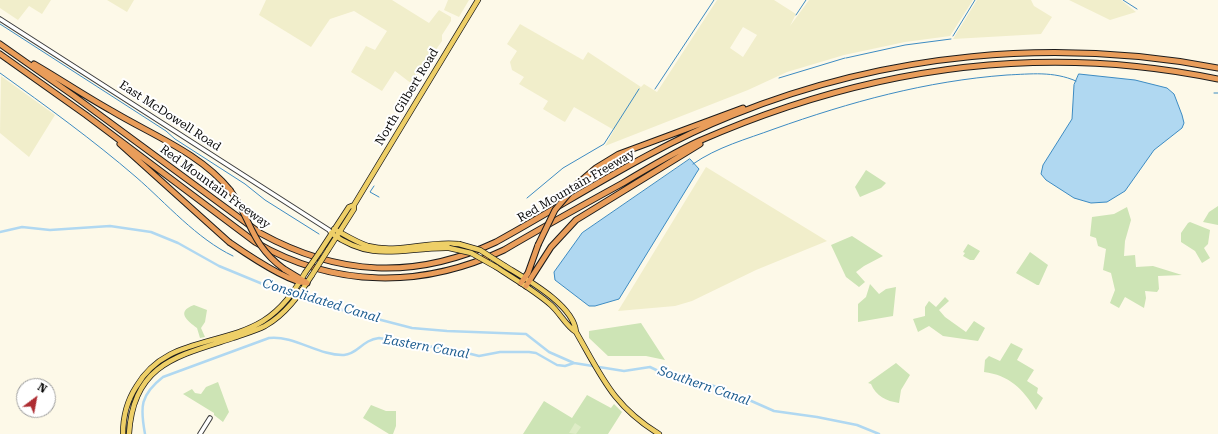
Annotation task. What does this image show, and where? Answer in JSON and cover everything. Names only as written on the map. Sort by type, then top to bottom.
[{"type":"highway","name":"Red Mountain Freeway","points":[[0,44],[74,96],[260,233],[292,250],[310,256],[357,267],[391,269],[420,266],[474,252],[496,242],[683,138],[774,99],[884,69],[953,58],[999,53],[1044,52],[1140,56],[1218,68]]},
{"type":"highway","points":[[8,50],[197,160],[217,176],[230,190],[240,206],[253,236],[260,247],[284,269],[301,281]]},
{"type":"highway","name":"Red Mountain Freeway","points":[[0,54],[86,116],[231,226],[264,247],[315,268],[342,274],[374,278],[400,278],[430,275],[478,261],[504,250],[668,157],[701,140],[713,137],[759,116],[807,100],[886,79],[956,68],[1002,63],[1041,62],[1114,64],[1157,68],[1218,79]]},
{"type":"highway","points":[[525,282],[544,229],[555,210],[576,185],[596,168],[619,154],[733,111],[774,99]]},
{"type":"highway","points":[[86,116],[226,239],[257,260],[306,283]]},
{"type":"highway","points":[[525,282],[551,247],[576,220],[713,137]]},
{"type":"main road","name":"North Gilbert Road","points":[[129,434],[130,414],[139,391],[150,376],[163,364],[185,354],[261,328],[281,316],[293,302],[340,232],[354,209],[354,205],[478,0]]},
{"type":"main road","name":"North Gilbert Road","points":[[123,434],[126,410],[133,392],[143,377],[156,364],[183,348],[258,323],[272,315],[294,292],[331,231],[349,207],[354,205]]},
{"type":"main road","name":"East McDowell Road","points":[[331,231],[340,232],[356,241],[374,247],[393,248],[437,243],[458,244],[480,250],[558,304],[576,326],[576,332],[612,394],[624,408],[639,421],[659,434]]},
{"type":"main road","name":"East McDowell Road","points":[[331,231],[336,237],[362,249],[378,253],[449,248],[471,253],[525,282]]},
{"type":"street","name":"East McDowell Road","points":[[0,19],[331,231]]},
{"type":"street","points":[[200,434],[210,418]]},
{"type":"shaded area","points":[[0,0],[51,0],[42,14],[29,6],[18,20],[0,8]]},
{"type":"shaded area","points":[[107,0],[134,0],[127,12]]},
{"type":"shaded area","points":[[266,0],[392,0],[429,23],[439,10],[451,17],[451,21],[442,35],[442,41],[412,84],[395,71],[382,91],[351,72],[366,46],[375,50],[387,31],[354,11],[330,19],[311,47],[259,15]]},
{"type":"shaded area","points":[[448,0],[469,0],[459,17],[444,10]]},
{"type":"shaded area","points":[[717,0],[774,0],[796,14],[790,26],[809,0],[973,0],[950,36],[905,42],[844,55],[787,72],[748,90],[605,146],[614,130],[574,107],[565,122],[543,109],[548,101],[519,84],[524,77],[512,70],[510,62],[517,51],[507,44],[520,24],[583,60],[588,52],[641,87],[644,84],[657,92]],"holes":[[[743,27],[757,35],[743,57],[730,48]]]},
{"type":"shaded area","points":[[977,0],[1031,0],[1034,6],[1052,17],[1041,34],[953,39]]},
{"type":"shaded area","points":[[1069,0],[1121,0],[1136,12],[1110,20]]},
{"type":"shaded area","points":[[1,76],[55,115],[29,157],[0,133]]},
{"type":"shaded area","points":[[706,167],[827,241],[756,270],[692,301],[675,306],[618,311]]},
{"type":"green space","points":[[866,170],[886,183],[881,188],[860,197],[855,187]]},
{"type":"green space","points":[[1218,206],[1218,225],[1203,222],[1209,212]]},
{"type":"green space","points":[[1127,207],[1131,220],[1125,241],[1124,256],[1135,255],[1136,267],[1153,266],[1182,275],[1158,276],[1159,289],[1157,292],[1145,291],[1146,298],[1144,308],[1125,297],[1119,308],[1110,303],[1115,290],[1111,273],[1103,270],[1106,249],[1098,246],[1096,238],[1090,236],[1092,217],[1114,214]]},
{"type":"green space","points":[[1190,222],[1210,230],[1208,244],[1204,248],[1210,258],[1202,263],[1195,251],[1181,242],[1181,233]]},
{"type":"green space","points":[[852,236],[883,256],[856,272],[865,282],[859,287],[846,277],[831,245]]},
{"type":"green space","points":[[968,244],[980,251],[974,260],[970,260],[963,256],[965,253],[963,252]]},
{"type":"green space","points":[[1030,252],[1048,265],[1039,285],[1016,273]]},
{"type":"green space","points":[[870,284],[879,294],[886,289],[896,287],[893,316],[858,322],[858,304],[866,297]]},
{"type":"green space","points":[[945,297],[949,301],[939,310],[945,317],[966,332],[974,321],[985,328],[978,341],[943,336],[929,326],[918,332],[913,319],[925,316],[925,307],[929,301],[936,307]]},
{"type":"green space","points":[[194,305],[207,310],[205,322],[201,328],[205,337],[200,338],[197,328],[187,319],[184,314],[188,308]]},
{"type":"green space","points":[[641,323],[665,360],[646,356],[608,356],[589,338],[589,331]]},
{"type":"green space","points":[[1011,343],[1023,349],[1017,360],[1034,370],[1027,381],[1038,388],[1037,393],[1043,398],[1036,410],[1026,396],[1014,384],[1001,376],[984,372],[985,360],[989,356],[1000,361]]},
{"type":"green space","points":[[896,363],[910,375],[901,390],[899,403],[882,397],[876,392],[871,384],[868,383]]},
{"type":"green space","points":[[218,382],[229,412],[223,422],[214,415],[214,413],[183,394],[192,389],[195,393],[201,394],[206,387]]},
{"type":"green space","points":[[587,395],[611,408],[614,404],[622,412],[608,434],[523,434],[544,401],[572,418]]},
{"type":"green space","points":[[371,405],[386,411],[396,411],[396,426],[393,434],[389,434],[363,418]]},
{"type":"green space","points":[[575,423],[581,427],[576,434],[569,433]]},
{"type":"water","points":[[1079,74],[1135,80],[1167,88],[1174,94],[1184,123],[1182,128],[1154,150],[1125,191],[1107,202],[1091,203],[1074,198],[1046,180],[1041,174],[1043,165],[1072,119],[1074,85]]},
{"type":"water","points":[[690,159],[699,169],[619,299],[595,306],[589,306],[555,280],[554,272],[582,233]]},
{"type":"waterway","points":[[655,89],[714,0]]},
{"type":"waterway","points":[[796,15],[806,0]]},
{"type":"waterway","points":[[953,36],[975,0]]},
{"type":"waterway","points":[[1123,0],[1137,9]]},
{"type":"waterway","points":[[0,24],[166,131],[175,139],[245,184],[265,200],[319,234]]},
{"type":"waterway","points":[[846,58],[905,45],[951,39]]},
{"type":"waterway","points":[[779,78],[845,58]]},
{"type":"waterway","points":[[0,73],[103,150],[136,177],[194,230],[220,249],[233,256]]},
{"type":"waterway","points":[[693,164],[722,148],[743,140],[831,110],[889,94],[947,82],[1007,75],[1050,74],[1076,81]]},
{"type":"waterway","points":[[527,198],[563,168],[604,144],[639,89]]},
{"type":"waterway","points":[[374,186],[370,192],[379,197]]},
{"type":"waterway","name":"Consolidated Canal","points":[[0,232],[22,227],[50,230],[110,226],[151,232],[178,243],[219,266],[282,292],[331,307],[412,328],[526,334],[549,352],[574,363],[624,371],[650,367],[675,379],[705,383],[731,392],[774,411],[817,417],[857,425],[879,434]]},
{"type":"waterway","name":"Eastern Canal","points":[[145,434],[142,416],[144,402],[150,390],[163,377],[269,338],[278,338],[297,342],[325,352],[344,355],[353,352],[368,341],[379,338],[479,356],[500,352],[529,352],[536,353],[557,365],[565,366],[574,363]]},
{"type":"water label","name":"Southern Canal","points":[[704,386]]}]
